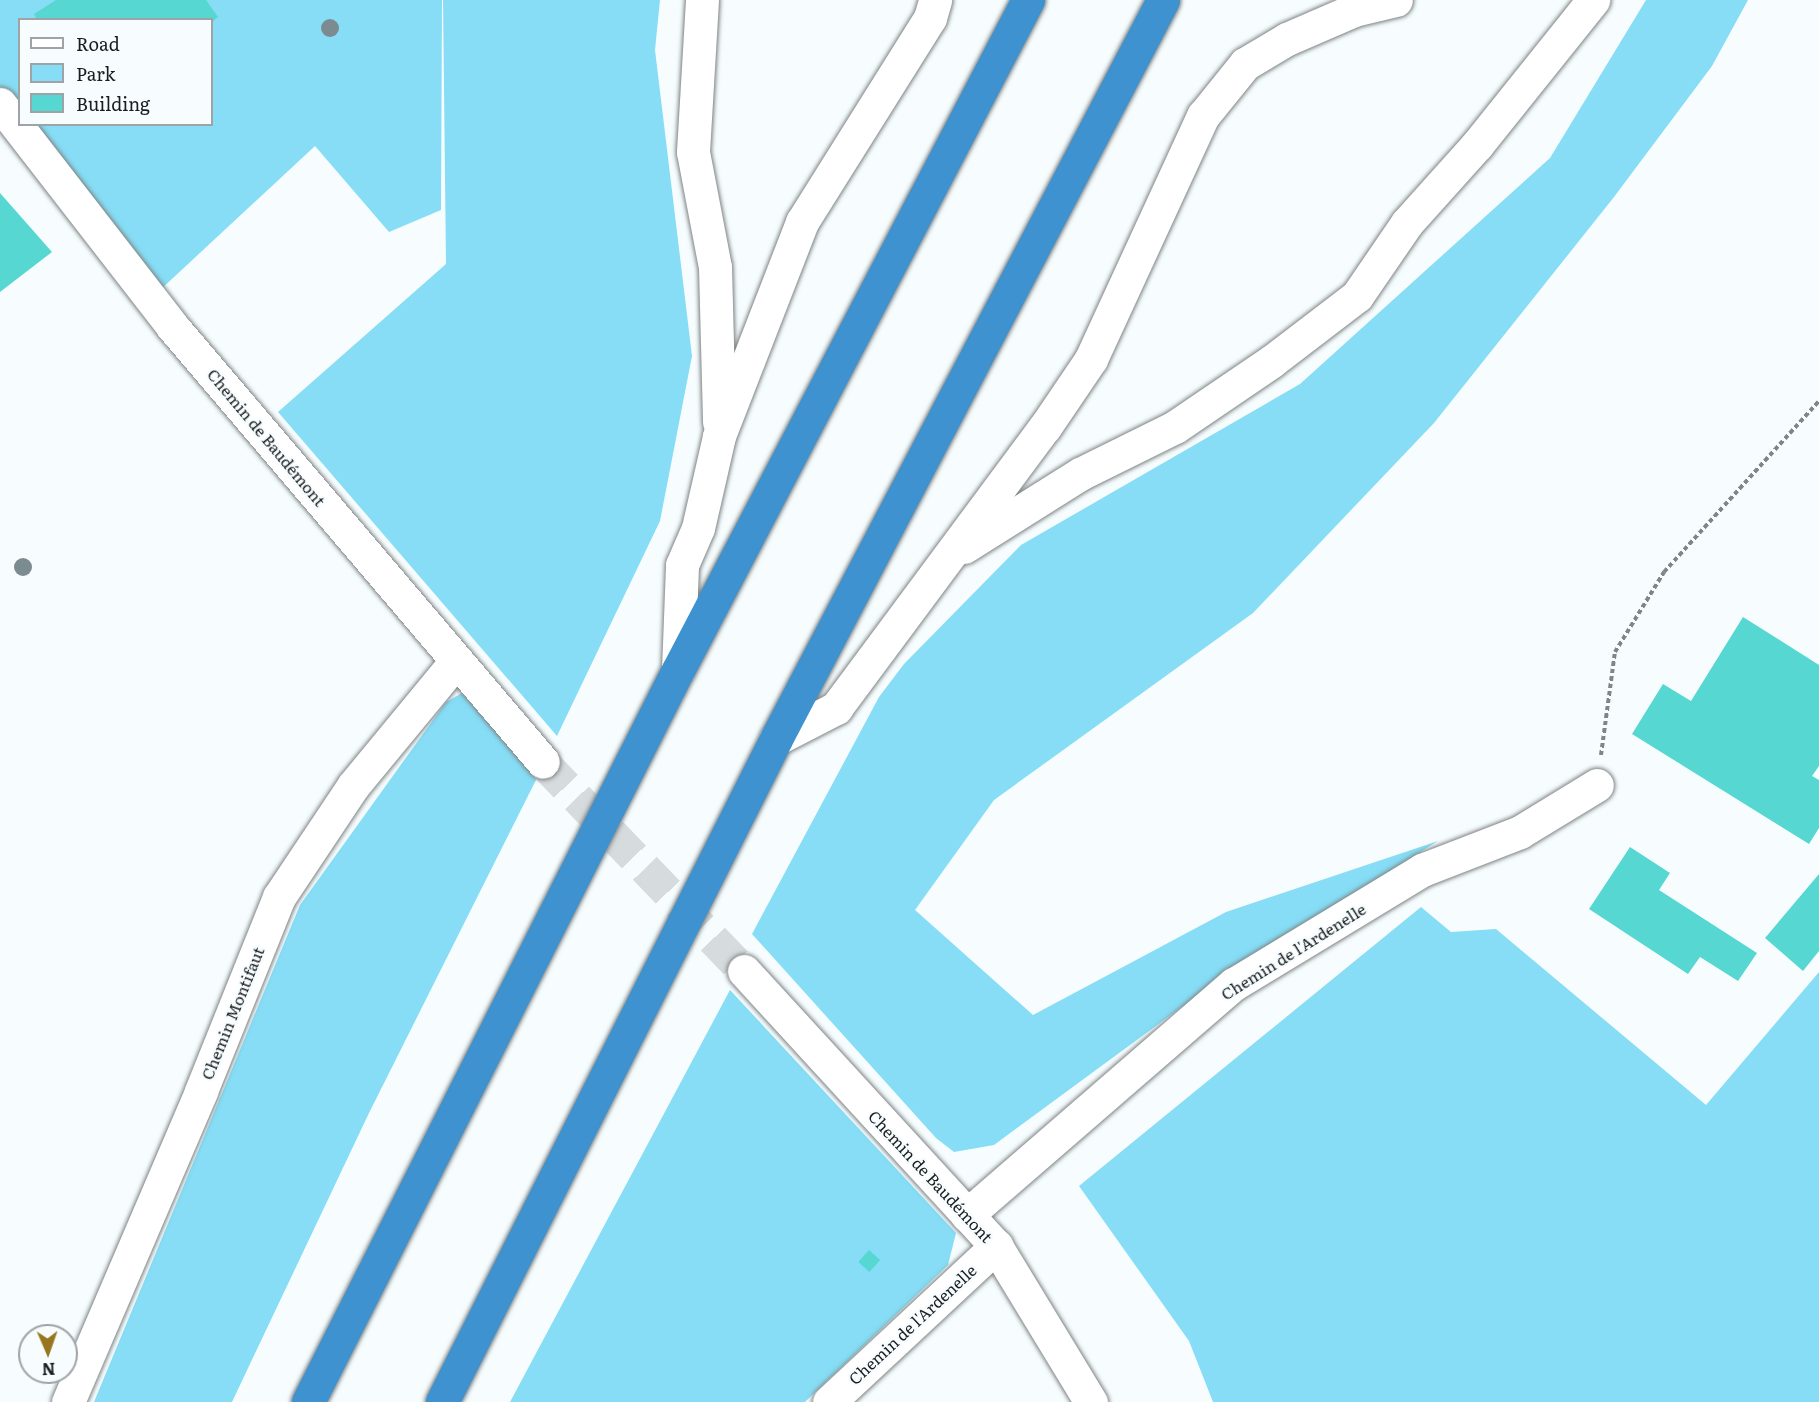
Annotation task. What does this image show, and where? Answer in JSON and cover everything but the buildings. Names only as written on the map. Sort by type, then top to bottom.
[{"type":"highway","points":[[308,1402],[678,670],[1028,0]]},
{"type":"highway","points":[[442,1402],[776,739],[1163,0]]},
{"type":"street","points":[[702,0],[693,152],[715,267],[719,436]]},
{"type":"street","points":[[678,670],[682,565],[698,528],[719,436],[802,222],[930,18],[935,0]]},
{"type":"street","points":[[776,739],[836,708],[950,556],[1091,359],[1171,180],[1203,116],[1245,64],[1287,39],[1354,10],[1396,0]]},
{"type":"street","points":[[950,556],[1080,474],[1175,427],[1272,361],[1357,296],[1407,223],[1477,145],[1593,0]]},
{"type":"street","name":"Chemin de Baudémont","points":[[0,104],[172,326],[543,762]]},
{"type":"street","name":"Chemin Montifaut","points":[[68,1402],[201,1091],[279,897],[353,786],[457,660]]},
{"type":"street","name":"Chemin de l'Ardenelle","points":[[968,1215],[1234,984],[1422,870],[1520,832],[1597,785]]},
{"type":"street","name":"Chemin de Baudémont","points":[[744,971],[996,1245],[1091,1402]]},
{"type":"street","name":"Chemin de l'Ardenelle","points":[[829,1402],[996,1245]]},
{"type":"path","points":[[1597,785],[1615,652],[1664,572],[1819,401]]},
{"type":"green space","points":[[0,0],[442,0],[441,210],[389,232],[315,146],[159,291],[19,126],[213,126],[213,18],[18,18],[18,125],[0,104]]},
{"type":"green space","points":[[443,0],[660,0],[655,50],[692,356],[660,521],[557,736],[278,412],[446,264]]},
{"type":"green space","points":[[1646,0],[1748,0],[1712,66],[1614,197],[1434,423],[1253,613],[994,800],[915,910],[1033,1015],[1226,912],[1438,841],[1232,970],[994,1145],[954,1152],[936,1138],[752,934],[879,697],[904,664],[1021,545],[1300,384],[1550,158]]},
{"type":"green space","points":[[462,693],[537,778],[369,1113],[232,1402],[94,1402],[300,905],[446,702]]},
{"type":"green space","points":[[1421,907],[1451,932],[1496,929],[1706,1105],[1819,972],[1819,1402],[1213,1402],[1189,1341],[1079,1186]]},
{"type":"green space","points":[[730,990],[956,1233],[948,1265],[805,1402],[510,1402]]},
{"type":"tunnel","points":[[543,762],[744,971]]}]
